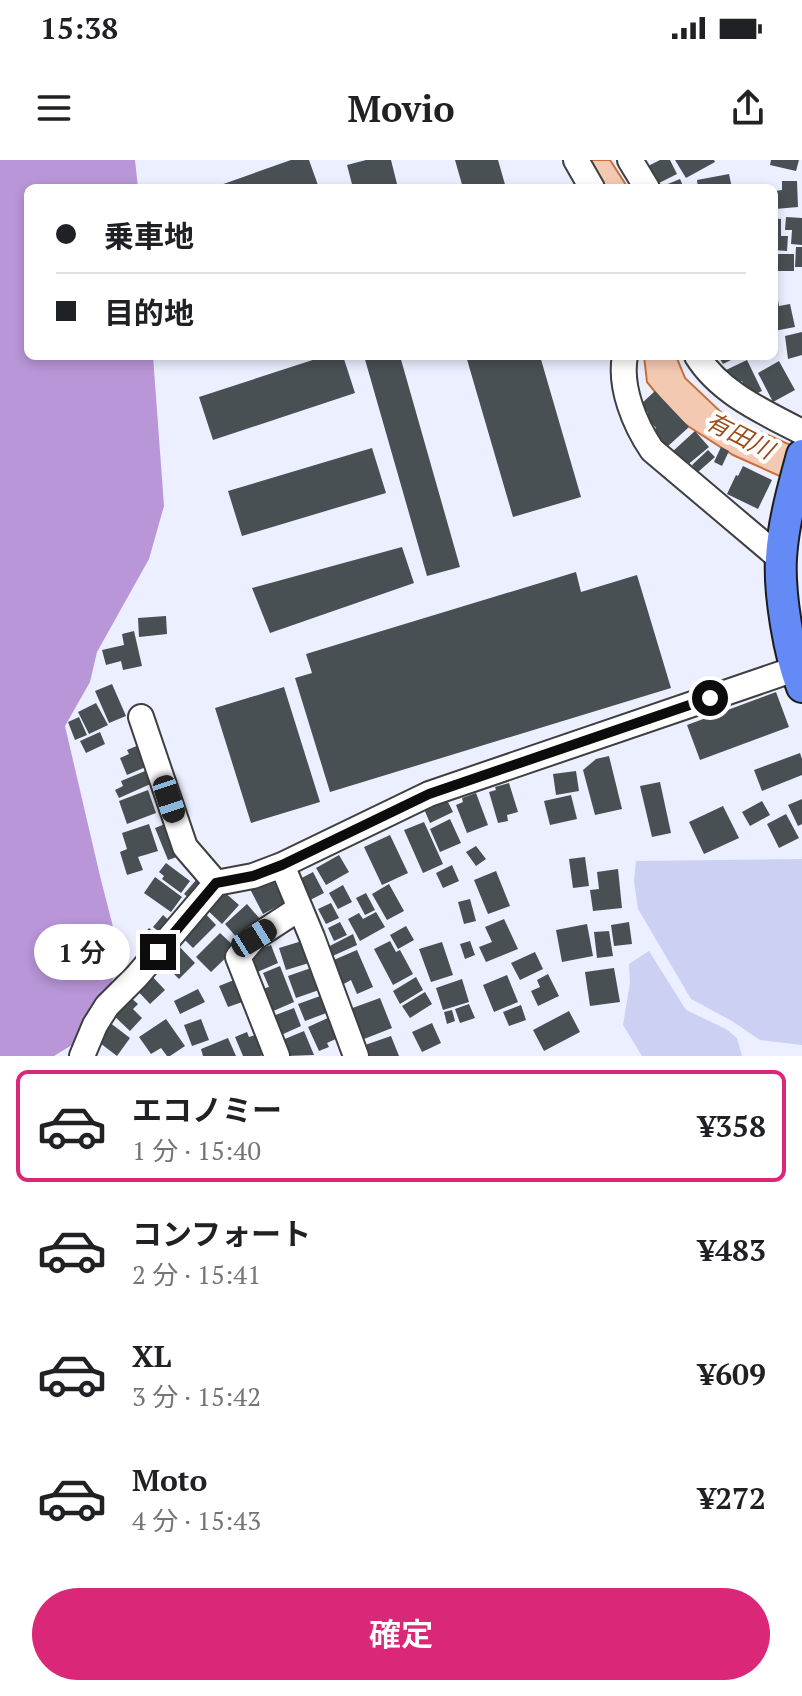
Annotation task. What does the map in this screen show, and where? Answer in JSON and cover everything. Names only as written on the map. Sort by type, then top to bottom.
[{"type":"main road","points":[[798,678],[784,611],[781,559],[802,455]]},
{"type":"street","points":[[576,160],[590,184]]},
{"type":"street","points":[[630,160],[645,184]]},
{"type":"street","points":[[624,360],[628,395],[641,433],[652,450],[781,559]]},
{"type":"street","points":[[700,360],[723,387],[802,432]]},
{"type":"street","points":[[82,1056],[107,1006],[137,976],[216,883],[253,876],[282,865],[429,794],[798,678]]},
{"type":"street","points":[[141,717],[185,847],[216,883]]},
{"type":"street","points":[[282,865],[356,1056]]},
{"type":"street","points":[[277,1056],[238,957],[254,938],[300,908]]},
{"type":"shaded area","points":[[0,160],[135,160],[138,184],[24,184],[24,360],[153,360],[164,506],[149,559],[97,652],[90,682],[65,726],[122,962],[80,1040],[54,1056],[0,1056]]},
{"type":"shaded area","points":[[802,859],[802,1045],[760,1040],[691,999],[638,909],[634,881],[636,861]]},
{"type":"shaded area","points":[[649,951],[686,1010],[726,1029],[737,1038],[742,1056],[642,1056],[623,1025],[630,983],[629,964]]},
{"type":"water","points":[[584,160],[610,160],[625,184],[599,184]]},
{"type":"water","name":"有田川","points":[[644,360],[678,360],[685,378],[725,416],[802,450],[802,486],[733,455],[677,419],[647,382]]},
{"type":"building","points":[[291,160],[309,160],[318,184],[223,184]]},
{"type":"building","points":[[366,160],[391,160],[397,184],[352,184],[347,165]]},
{"type":"building","points":[[455,160],[498,160],[505,184],[462,184]]},
{"type":"building","points":[[660,160],[670,160],[677,174],[654,184],[646,167]]},
{"type":"building","points":[[675,160],[714,160],[715,162],[686,178]]},
{"type":"building","points":[[771,160],[799,160],[796,171],[770,165]]},
{"type":"building","points":[[729,174],[731,184],[698,184],[697,180]]},
{"type":"building","points":[[782,181],[797,181],[798,207],[778,209],[778,190],[782,190]]},
{"type":"building","points":[[786,217],[802,218],[802,245],[791,244],[792,230],[785,230]]},
{"type":"building","points":[[778,219],[781,219],[781,236],[788,236],[787,251],[778,250]]},
{"type":"building","points":[[796,247],[802,247],[802,267],[795,267]]},
{"type":"building","points":[[778,254],[794,254],[794,271],[778,271]]},
{"type":"building","points":[[778,300],[779,306],[790,304],[795,327],[778,330]]},
{"type":"building","points":[[802,332],[802,355],[788,359],[785,336]]},
{"type":"building","points":[[313,360],[344,360],[355,393],[213,440],[199,397]]},
{"type":"building","points":[[365,360],[401,360],[460,567],[427,576]]},
{"type":"building","points":[[467,360],[541,360],[581,497],[513,517]]},
{"type":"building","points":[[747,360],[762,391],[749,397],[742,381],[733,385],[726,370]]},
{"type":"building","points":[[779,361],[795,390],[773,402],[758,373]]},
{"type":"building","points":[[655,391],[689,427],[667,447],[653,431],[656,428],[645,416],[648,413],[641,404]]},
{"type":"building","points":[[695,431],[709,447],[685,467],[672,452]]},
{"type":"building","points":[[721,447],[729,451],[722,466],[714,462]]},
{"type":"building","points":[[372,448],[386,493],[242,536],[228,491]]},
{"type":"building","points":[[708,450],[715,457],[698,472],[692,465]]},
{"type":"building","points":[[743,466],[772,480],[758,509],[727,494]]},
{"type":"building","points":[[402,547],[414,583],[270,633],[252,588]]},
{"type":"building","points":[[576,572],[581,592],[637,575],[671,688],[330,792],[295,678],[312,673],[306,654]]},
{"type":"building","points":[[166,616],[167,634],[139,637],[138,618]]},
{"type":"building","points":[[134,631],[142,666],[123,670],[121,661],[106,665],[102,650],[124,645],[122,634]]},
{"type":"building","points":[[112,684],[126,716],[109,723],[95,691]]},
{"type":"building","points":[[284,687],[320,802],[251,823],[215,708]]},
{"type":"building","points":[[776,692],[789,727],[700,760],[687,725]]},
{"type":"building","points":[[96,703],[108,725],[89,734],[78,712]]},
{"type":"building","points":[[79,717],[87,735],[75,740],[68,722]]},
{"type":"building","points":[[100,732],[105,744],[86,753],[80,741]]},
{"type":"building","points":[[139,745],[148,766],[127,775],[120,758],[129,754],[127,750]]},
{"type":"building","points":[[800,753],[802,775],[762,791],[754,770]]},
{"type":"building","points":[[609,756],[622,809],[595,815],[583,770],[596,759]]},
{"type":"building","points":[[150,769],[155,782],[119,798],[115,790],[123,786],[121,781]]},
{"type":"building","points":[[576,771],[579,791],[556,795],[553,774]]},
{"type":"building","points":[[660,782],[671,833],[652,837],[640,786]]},
{"type":"building","points":[[509,783],[518,812],[507,815],[508,821],[498,823],[489,792]]},
{"type":"building","points":[[148,790],[156,813],[127,824],[119,801]]},
{"type":"building","points":[[476,793],[488,825],[467,833],[456,805],[463,802],[462,798]]},
{"type":"building","points":[[571,795],[577,819],[550,825],[544,801]]},
{"type":"building","points":[[446,798],[453,812],[430,823],[424,809]]},
{"type":"building","points":[[802,799],[802,824],[798,826],[788,805]]},
{"type":"building","points":[[762,801],[770,815],[750,826],[742,812]]},
{"type":"building","points":[[723,806],[739,838],[704,854],[689,822]]},
{"type":"building","points":[[786,814],[799,838],[779,848],[767,824]]},
{"type":"building","points":[[450,819],[461,843],[440,852],[430,829]]},
{"type":"building","points":[[170,822],[183,855],[168,860],[155,828]]},
{"type":"building","points":[[424,822],[443,864],[423,873],[404,830]]},
{"type":"building","points":[[149,824],[158,851],[138,857],[143,870],[127,875],[120,852],[127,849],[122,833]]},
{"type":"building","points":[[390,835],[408,873],[382,885],[364,847]]},
{"type":"building","points":[[476,846],[486,859],[476,866],[466,852]]},
{"type":"building","points":[[339,855],[349,872],[326,885],[316,868]]},
{"type":"building","points":[[585,857],[589,886],[573,888],[569,859]]},
{"type":"building","points":[[166,863],[190,881],[181,893],[162,879],[164,876],[159,872]]},
{"type":"building","points":[[452,865],[459,881],[443,888],[436,873]]},
{"type":"building","points":[[618,869],[622,908],[593,911],[590,890],[599,889],[597,872]]},
{"type":"building","points":[[496,871],[510,906],[488,914],[474,880]]},
{"type":"building","points":[[313,872],[324,893],[306,902],[296,881]]},
{"type":"building","points":[[155,877],[182,897],[171,912],[144,893]]},
{"type":"building","points":[[272,878],[284,903],[263,914],[250,889]]},
{"type":"building","points":[[196,880],[206,888],[194,902],[184,894]]},
{"type":"building","points":[[389,884],[404,911],[387,920],[372,894]]},
{"type":"building","points":[[343,885],[352,902],[338,909],[329,893]]},
{"type":"building","points":[[222,890],[239,905],[222,924],[204,907]]},
{"type":"building","points":[[366,893],[375,910],[365,915],[356,898]]},
{"type":"building","points":[[470,899],[476,921],[464,924],[458,902]]},
{"type":"building","points":[[331,903],[339,918],[326,924],[318,909]]},
{"type":"building","points":[[247,904],[260,919],[238,939],[225,924]]},
{"type":"building","points":[[203,911],[216,925],[193,948],[180,935]]},
{"type":"building","points":[[376,912],[385,927],[360,941],[348,919],[359,913],[363,919]]},
{"type":"building","points":[[163,915],[173,924],[164,936],[153,927]]},
{"type":"building","points":[[504,919],[518,949],[486,962],[479,947],[492,942],[485,927]]},
{"type":"building","points":[[340,922],[347,935],[334,941],[328,928]]},
{"type":"building","points":[[629,922],[632,944],[614,946],[611,925]]},
{"type":"building","points":[[587,924],[593,956],[562,962],[556,930]]},
{"type":"building","points":[[406,926],[414,940],[398,949],[390,935]]},
{"type":"building","points":[[149,928],[163,939],[152,952],[138,941]]},
{"type":"building","points":[[609,931],[613,956],[597,958],[594,932]]},
{"type":"building","points":[[220,933],[236,948],[211,972],[196,957]]},
{"type":"building","points":[[353,934],[357,945],[326,959],[322,950]]},
{"type":"building","points":[[302,941],[309,963],[286,970],[279,948]]},
{"type":"building","points":[[390,941],[396,952],[400,950],[413,974],[393,985],[374,949]]},
{"type":"building","points":[[470,941],[475,955],[465,959],[460,944]]},
{"type":"building","points":[[175,942],[195,963],[179,979],[159,959]]},
{"type":"building","points":[[442,942],[453,975],[431,982],[419,949]]},
{"type":"building","points":[[271,945],[278,963],[255,973],[247,954]]},
{"type":"building","points":[[357,950],[373,987],[357,994],[351,980],[340,986],[329,962]]},
{"type":"building","points":[[535,952],[543,969],[520,980],[511,963]]},
{"type":"building","points":[[280,966],[294,1002],[271,1012],[262,989],[269,987],[263,973]]},
{"type":"building","points":[[311,968],[319,990],[296,998],[288,976]]},
{"type":"building","points":[[614,968],[620,1002],[590,1006],[585,972]]},
{"type":"building","points":[[149,973],[165,990],[150,1004],[134,987]]},
{"type":"building","points":[[548,974],[559,996],[538,1006],[531,991],[540,987],[537,980]]},
{"type":"building","points":[[507,975],[518,1002],[494,1012],[483,985]]},
{"type":"building","points":[[416,977],[423,990],[400,1004],[393,991]]},
{"type":"building","points":[[239,978],[248,1000],[228,1007],[219,986]]},
{"type":"building","points":[[462,979],[469,1002],[443,1010],[436,988]]},
{"type":"building","points":[[198,989],[205,1002],[180,1014],[174,1001]]},
{"type":"building","points":[[425,992],[432,1004],[410,1018],[402,1006]]},
{"type":"building","points":[[323,995],[329,1012],[305,1021],[298,1004]]},
{"type":"building","points":[[129,996],[138,1004],[133,1009],[142,1018],[130,1031],[112,1014]]},
{"type":"building","points":[[380,998],[392,1028],[359,1041],[347,1010]]},
{"type":"building","points":[[469,1004],[475,1018],[460,1023],[455,1009]]},
{"type":"building","points":[[521,1005],[526,1020],[509,1026],[503,1012]]},
{"type":"building","points":[[294,1008],[301,1026],[281,1035],[273,1016]]},
{"type":"building","points":[[452,1010],[455,1021],[447,1024],[444,1012]]},
{"type":"building","points":[[569,1011],[580,1032],[544,1051],[533,1030]]},
{"type":"building","points":[[330,1017],[340,1037],[319,1051],[308,1027]]},
{"type":"building","points":[[166,1019],[185,1046],[170,1056],[161,1048],[151,1054],[139,1037]]},
{"type":"building","points":[[201,1019],[209,1040],[192,1046],[184,1025]]},
{"type":"building","points":[[109,1022],[130,1038],[117,1056],[96,1040]]},
{"type":"building","points":[[432,1023],[441,1043],[422,1052],[412,1032]]},
{"type":"building","points":[[304,1031],[314,1055],[286,1056],[280,1041]]},
{"type":"building","points":[[247,1032],[249,1037],[261,1033],[269,1052],[260,1056],[243,1056],[235,1037]]},
{"type":"building","points":[[391,1036],[399,1056],[369,1056],[365,1045]]},
{"type":"building","points":[[228,1038],[236,1056],[203,1056],[201,1049]]},
{"type":"route","points":[[158,952],[216,883],[253,876],[282,865],[429,794],[710,698]]}]
